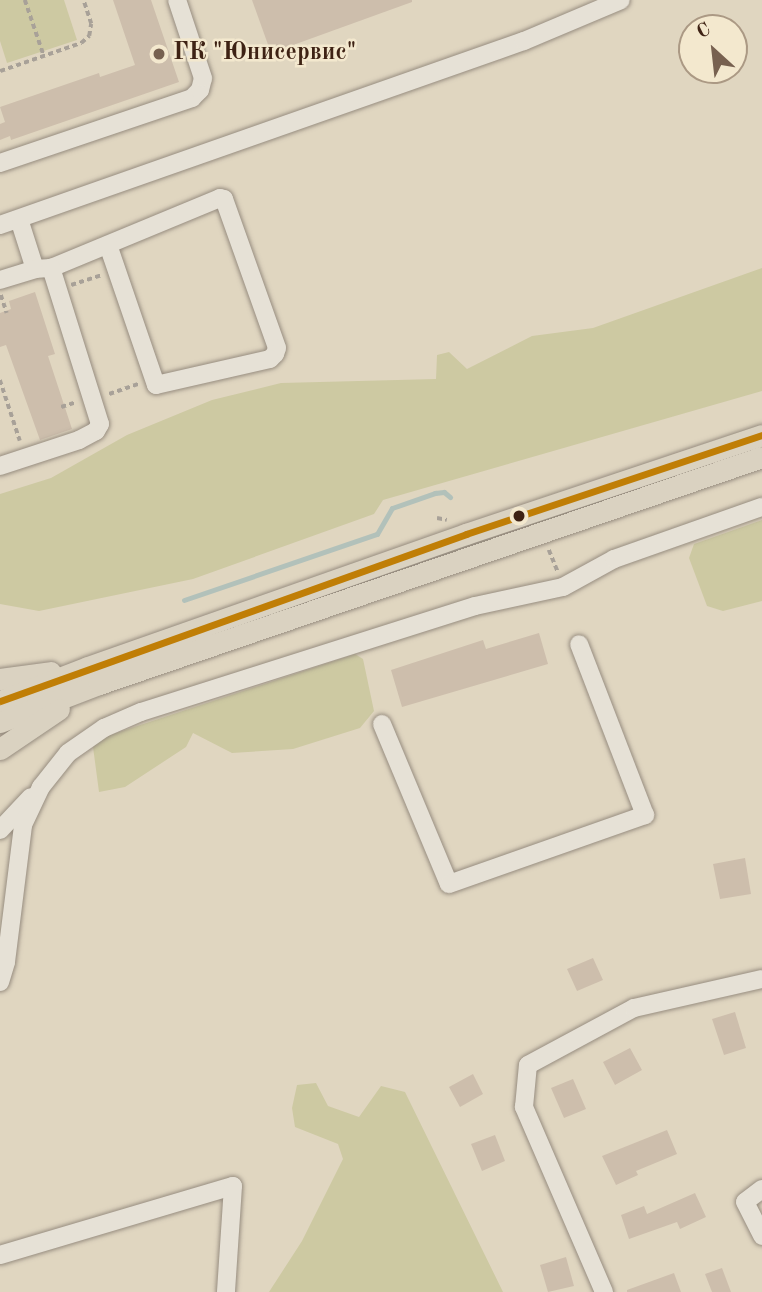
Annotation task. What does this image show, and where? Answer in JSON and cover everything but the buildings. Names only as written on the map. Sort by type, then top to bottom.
[{"type":"main road","points":[[0,722],[94,675],[466,534],[762,436]]},
{"type":"main road","points":[[0,701],[94,675],[762,457]]},
{"type":"main road","points":[[0,680],[94,675]]},
{"type":"main road","points":[[0,749],[94,675]]},
{"type":"street","points":[[0,163],[192,98],[200,90],[203,78],[177,0]]},
{"type":"street","points":[[0,466],[79,440],[96,431],[100,424],[58,289],[6,220],[524,41],[621,0]]},
{"type":"street","points":[[0,280],[43,269],[224,199],[277,348],[270,359],[160,385],[152,380],[108,245]]},
{"type":"street","points":[[0,830],[41,787],[68,753],[104,728],[141,712],[475,606],[564,587],[614,559],[762,506]]},
{"type":"street","points":[[382,723],[449,884],[645,815],[579,644]]},
{"type":"street","points":[[0,982],[6,962],[23,825],[41,787]]},
{"type":"street","points":[[604,1292],[524,1107],[528,1065],[634,1008],[762,979]]},
{"type":"street","points":[[0,1255],[233,1186],[226,1292]]},
{"type":"street","points":[[762,1189],[745,1202],[762,1236]]},
{"type":"path","points":[[25,0],[44,56]]},
{"type":"path","points":[[0,71],[81,43],[89,36],[91,24],[83,0]]},
{"type":"path","points":[[58,289],[116,270]]},
{"type":"path","points":[[0,292],[7,313]]},
{"type":"path","points":[[0,380],[25,458]]},
{"type":"path","points":[[94,399],[152,380]]},
{"type":"path","points":[[548,550],[564,587]]},
{"type":"shaded area","points":[[0,0],[64,0],[77,40],[7,63],[0,41]]},
{"type":"shaded area","points":[[762,268],[762,391],[383,500],[374,514],[193,579],[39,611],[0,604],[0,494],[51,478],[127,435],[212,400],[281,383],[436,379],[437,355],[449,352],[467,369],[532,336],[593,328]]},
{"type":"shaded area","points":[[762,520],[762,601],[723,611],[707,606],[689,558],[694,544]]},
{"type":"shaded area","points":[[355,654],[363,659],[374,711],[360,728],[293,749],[232,753],[193,733],[186,747],[125,787],[99,792],[93,747],[107,736]]},
{"type":"shaded area","points":[[316,1083],[328,1106],[359,1117],[381,1086],[405,1092],[503,1292],[269,1292],[302,1241],[343,1159],[338,1144],[295,1127],[292,1108],[297,1085]]},
{"type":"waterway","points":[[184,600],[377,534],[392,508],[435,493],[444,492],[450,497]]},
{"type":"transit line","points":[[0,701],[466,534],[762,435]]},
{"type":"place","name":"ГК \"Юнисервис\"","points":[[159,54]]}]
